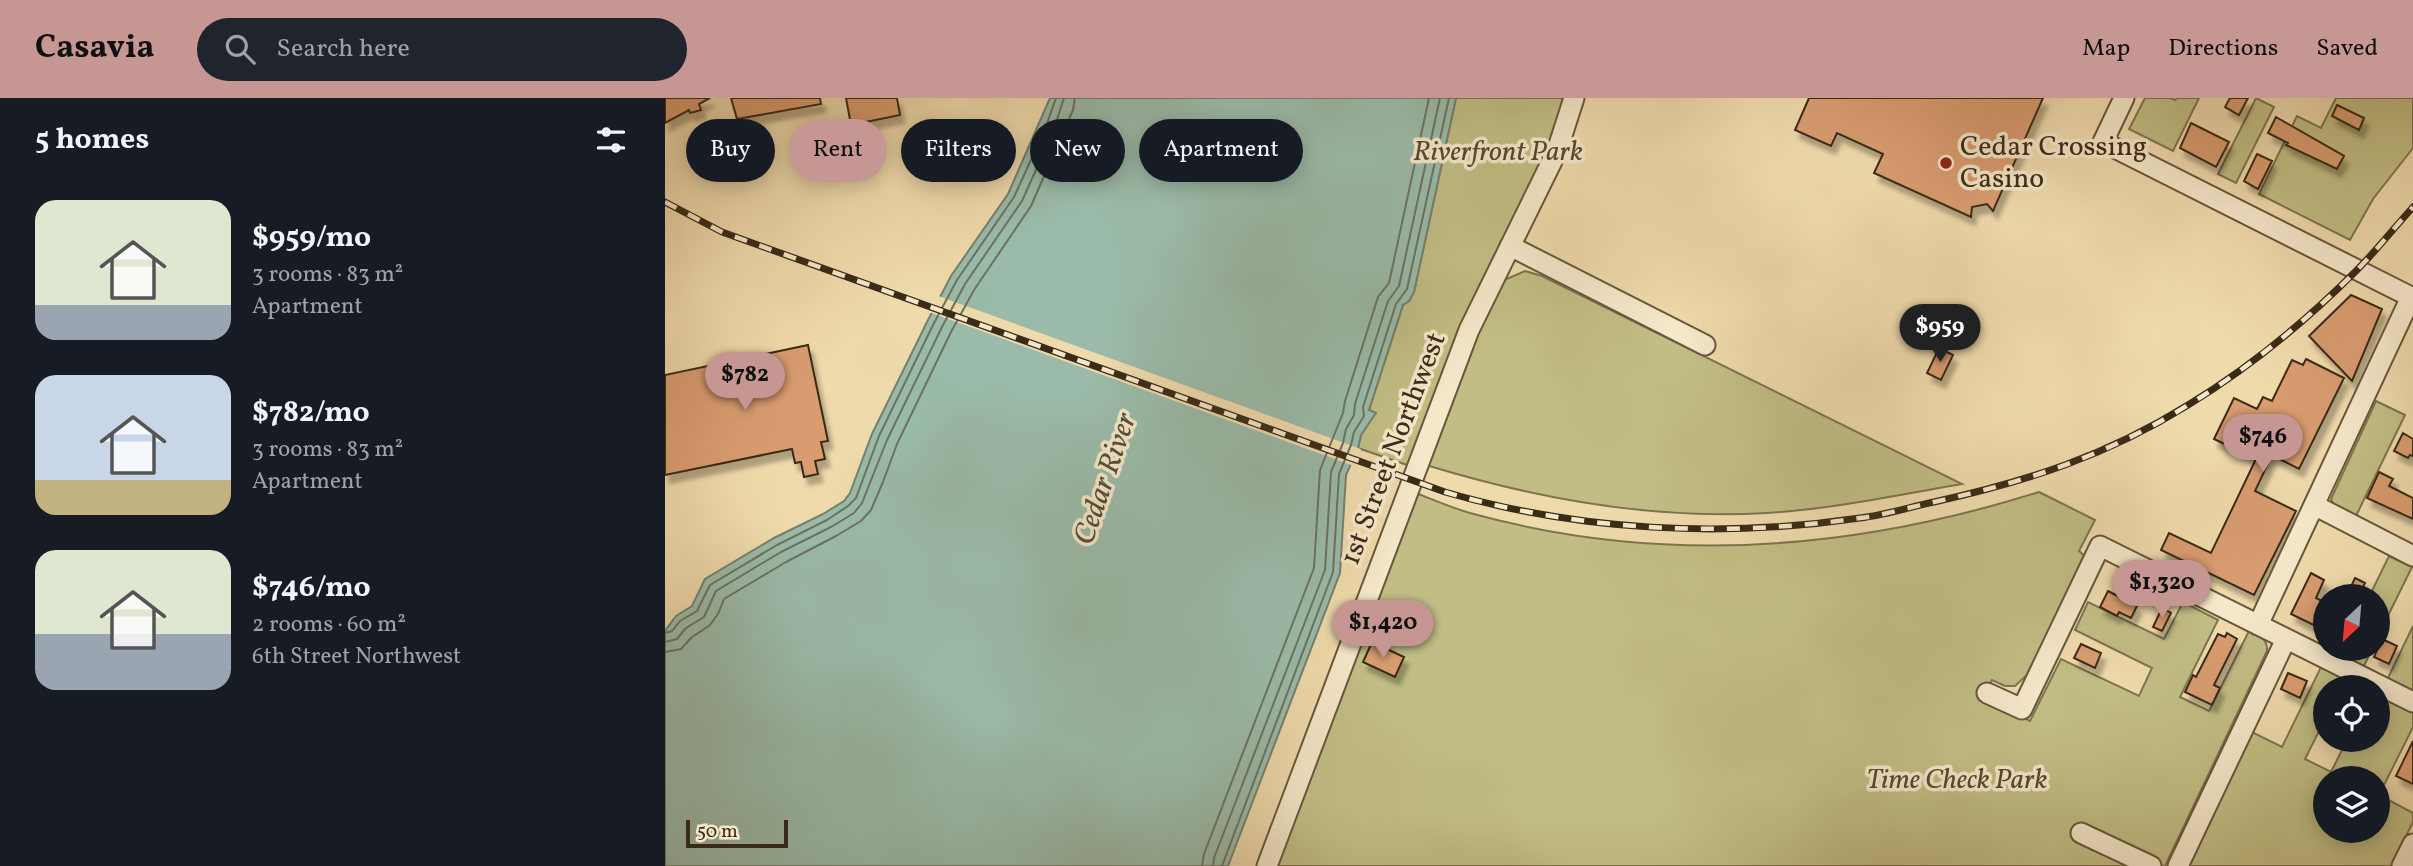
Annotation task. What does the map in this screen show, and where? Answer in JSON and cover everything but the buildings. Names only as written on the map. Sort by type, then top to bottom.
[{"type":"street","name":"1st Street Northwest","points":[[1267,866],[1469,330],[1557,151],[1574,98]]},
{"type":"street","points":[[2124,98],[2103,142],[2412,298],[2258,625]]},
{"type":"street","points":[[1510,246],[1705,345]]},
{"type":"street","points":[[2314,505],[2413,556]]},
{"type":"street","points":[[1987,693],[2022,709],[2100,546],[2413,702]]},
{"type":"street","points":[[2178,866],[2286,639]]},
{"type":"street","points":[[2081,833],[2151,866]]},
{"type":"street","points":[[2402,866],[2413,844]]},
{"type":"green space","name":"Riverfront Park","points":[[1456,98],[1573,98],[1441,401],[1407,465],[1358,448],[1361,435],[1375,413],[1369,410],[1403,305],[1414,292]]},
{"type":"green space","points":[[2145,98],[2199,98],[2173,151],[2129,129]]},
{"type":"green space","points":[[2256,98],[2274,107],[2236,183],[2218,174]]},
{"type":"green space","points":[[2336,98],[2413,98],[2413,148],[2373,199],[2350,240],[2259,194],[2297,116],[2321,128]]},
{"type":"green space","points":[[1525,271],[1542,276],[1962,484],[1791,511],[1680,513],[1637,510],[1552,497],[1426,465],[1466,359],[1497,291],[1504,280]]},
{"type":"green space","points":[[2376,401],[2405,415],[2355,518],[2334,506],[2331,499]]},
{"type":"green space","name":"Time Check Park","points":[[2039,492],[2095,520],[2079,551],[2086,557],[2027,675],[2015,686],[2005,686],[1992,680],[1983,699],[2030,721],[2061,659],[2139,696],[2152,668],[2075,630],[2088,602],[2164,639],[2183,602],[2218,620],[2180,697],[2209,711],[2249,631],[2266,643],[2267,651],[2165,866],[1275,866],[1416,493],[1470,513],[1542,530],[1613,540],[1685,545],[1827,539],[1898,528]]},
{"type":"green space","points":[[2389,556],[2412,567],[2391,610],[2391,584],[2375,584]]},
{"type":"green space","points":[[2413,626],[2413,693],[2390,682],[2389,675]]},
{"type":"green space","points":[[2352,662],[2366,662],[2363,668]]},
{"type":"green space","points":[[2321,667],[2336,675],[2317,675]]},
{"type":"green space","points":[[2313,683],[2313,743],[2305,759],[2319,766],[2313,766],[2313,843],[2390,843],[2390,801],[2413,813],[2413,822],[2391,866],[2189,866],[2252,732],[2282,747]]},
{"type":"green space","points":[[2390,701],[2413,713],[2413,727],[2390,773],[2390,766],[2334,766],[2341,752],[2390,752]]},
{"type":"water","name":"Cedar River","points":[[1050,98],[1456,98],[1414,292],[1403,305],[1369,410],[1376,413],[1361,435],[1346,475],[1340,573],[1228,866],[665,866],[665,631],[676,616],[692,606],[705,579],[774,538],[823,514],[844,501],[850,493],[872,434],[928,320],[951,276],[1008,194],[1013,182],[1016,182],[1016,176],[1030,144],[1030,182],[1125,182],[1125,119],[1041,119]]},
{"type":"pier","points":[[937,295],[1361,449],[1354,466],[929,312]]},
{"type":"railway","points":[[665,202],[722,232],[1445,492],[1496,505],[1599,523],[1704,529],[1808,524],[1879,515],[2034,476],[2127,439],[2211,391],[2276,343],[2356,271],[2413,207]]},
{"type":"place","name":"Cedar Crossing Casino","points":[[1946,163]]}]
